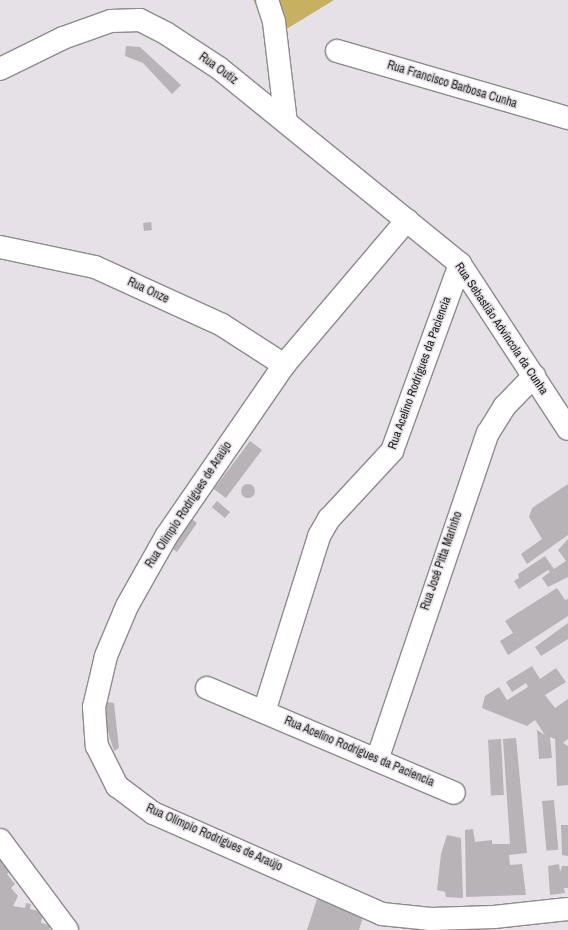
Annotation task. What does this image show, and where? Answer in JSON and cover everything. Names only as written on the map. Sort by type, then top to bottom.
[{"type":"street","points":[[267,0],[274,22],[286,122]]},
{"type":"street","name":"Rua Outiz","points":[[0,69],[88,27],[140,20],[218,68],[407,220]]},
{"type":"street","name":"Rua Francisco Barbosa Cunha","points":[[337,51],[568,118]]},
{"type":"street","name":"Rua Sebastião Advíncola da Cunha","points":[[407,220],[460,264],[568,429]]},
{"type":"street","name":"Rua Olímpio Rodrigues de Araújo","points":[[407,220],[284,365],[167,534],[127,606],[106,656],[94,707],[97,746],[109,773],[117,786],[152,813],[382,914],[431,919],[494,917],[568,909]]},
{"type":"street","name":"Rua Onze","points":[[0,246],[95,267],[222,325],[284,365]]},
{"type":"street","name":"Rua Acelino Rodrigues da Paciencia","points":[[264,712],[319,536],[329,519],[392,451],[460,264]]},
{"type":"street","name":"Rua José Pitta Marinho","points":[[377,760],[488,433],[504,406],[534,376]]},
{"type":"street","name":"Rua Acelino Rodrigues da Paciencia","points":[[208,688],[454,793]]},
{"type":"street","points":[[0,840],[67,930]]},
{"type":"shaded area","points":[[253,0],[334,0],[275,36]]},
{"type":"building","points":[[126,46],[140,47],[181,85],[172,94],[143,63],[125,56]]},
{"type":"building","points":[[151,222],[152,230],[144,231],[143,223]]},
{"type":"building","points":[[250,441],[262,450],[226,498],[214,489]]},
{"type":"building","points":[[245,484],[251,484],[255,488],[255,494],[251,498],[245,498],[241,494],[241,488]]},
{"type":"building","points":[[568,484],[568,535],[527,564],[521,554],[542,539],[529,517],[532,508]]},
{"type":"building","points":[[217,501],[230,512],[225,518],[212,507]]},
{"type":"building","points":[[191,518],[197,523],[177,552],[173,549]]},
{"type":"building","points":[[568,539],[568,577],[548,587],[542,578],[550,572],[548,570],[519,589],[514,581],[519,578],[518,574],[545,556],[554,569],[566,561],[558,550]]},
{"type":"building","points":[[557,588],[565,600],[568,599],[568,616],[508,655],[500,641],[513,633],[505,621]]},
{"type":"building","points":[[568,623],[568,639],[541,656],[535,647]]},
{"type":"building","points":[[532,666],[540,679],[556,668],[566,682],[545,695],[555,708],[568,699],[568,739],[563,743],[568,746],[568,785],[557,786],[555,739],[550,737],[552,758],[539,759],[537,730],[545,735],[535,720],[527,726],[482,708],[485,696],[499,687],[507,700],[528,687],[526,683],[512,692],[506,682]]},
{"type":"building","points":[[107,702],[114,703],[119,748],[114,751],[106,726]]},
{"type":"building","points":[[516,738],[527,853],[509,855],[510,865],[522,864],[526,895],[466,897],[465,830],[473,829],[475,842],[492,840],[492,844],[510,844],[503,739]]},
{"type":"building","points":[[501,739],[504,795],[491,796],[488,740]]},
{"type":"building","points":[[554,800],[558,850],[546,851],[542,801]]},
{"type":"building","points":[[561,825],[568,825],[568,856],[562,855]]},
{"type":"building","points":[[447,835],[461,838],[463,898],[446,897],[445,892],[437,890],[441,854]]},
{"type":"building","points":[[0,856],[10,871],[7,874],[15,884],[11,888],[18,896],[13,906],[25,908],[26,903],[31,904],[30,909],[43,912],[41,923],[51,925],[49,930],[0,930]]},
{"type":"building","points":[[559,864],[560,872],[562,866],[568,866],[568,888],[564,888],[565,893],[550,895],[548,866]]},
{"type":"building","points":[[318,896],[365,911],[359,930],[307,930]]}]
